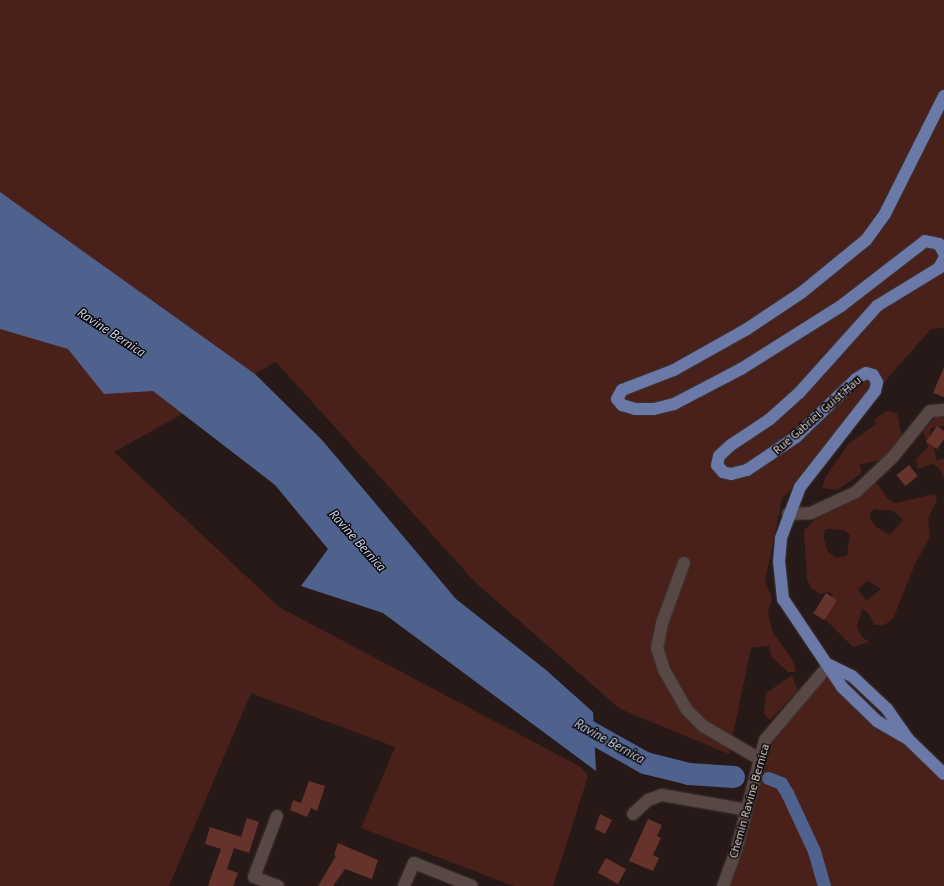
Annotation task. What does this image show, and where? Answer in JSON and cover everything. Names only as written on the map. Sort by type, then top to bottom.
[{"type":"main road","points":[[944,96],[885,214],[854,251],[801,293],[747,329],[674,370],[622,390],[617,398],[622,405],[635,409],[654,409],[674,404],[741,369],[841,306],[926,241],[939,244],[944,253]]},
{"type":"main road","name":"Rue Gabriel Guist'Hau","points":[[908,739],[876,721],[853,699],[784,599],[779,562],[788,514],[800,487],[875,391],[877,382],[873,375],[866,373],[856,379],[796,437],[747,470],[731,474],[723,472],[718,465],[719,456],[799,394],[877,306],[939,268],[944,259]]},
{"type":"main road","points":[[829,665],[852,676],[888,709],[908,739],[944,774]]},
{"type":"street","points":[[788,514],[811,513],[856,492],[892,458],[930,411],[943,410]]},
{"type":"street","points":[[684,563],[662,623],[657,648],[664,670],[687,710],[702,726],[736,748],[758,758]]},
{"type":"street","name":"Chemin Ravine Bernica","points":[[722,886],[747,810],[758,758],[770,731],[829,665]]},
{"type":"street","points":[[633,814],[648,800],[662,795],[747,810]]},
{"type":"street","points":[[277,816],[254,878],[278,886]]},
{"type":"street","points":[[404,886],[414,863],[454,883],[472,886]]},
{"type":"shaded area","points":[[0,0],[944,0],[944,328],[931,329],[782,499],[765,582],[772,597],[768,613],[772,631],[794,662],[796,672],[788,672],[771,656],[769,646],[751,648],[729,754],[620,709],[475,582],[276,362],[114,452],[279,607],[581,767],[588,776],[553,886],[514,886],[361,828],[395,747],[251,693],[169,886],[0,886]]},
{"type":"shaded area","points":[[944,408],[944,426],[931,428],[930,434],[937,461],[944,458],[944,479],[939,468],[932,464],[918,469],[916,459],[928,447],[923,430]]},
{"type":"shaded area","points":[[886,411],[897,413],[902,436],[883,460],[860,464],[862,473],[837,490],[822,488],[825,478],[848,444],[876,424],[874,420]]},
{"type":"shaded area","points":[[871,474],[888,499],[895,503],[935,494],[937,500],[928,519],[930,537],[915,564],[893,619],[884,625],[874,625],[869,614],[862,609],[857,627],[862,637],[869,642],[853,647],[825,619],[823,613],[833,594],[828,592],[820,594],[811,588],[807,579],[804,531],[825,508]],"holes":[[[875,509],[894,511],[903,520],[890,535],[876,527],[870,518],[870,512]],[[826,529],[844,530],[850,535],[847,555],[837,558],[828,552],[823,536]],[[868,581],[881,589],[866,601],[858,589]]]},
{"type":"shaded area","points":[[830,667],[944,781],[944,886],[723,886],[758,758]]},
{"type":"shaded area","points":[[792,675],[798,691],[770,720],[764,714],[766,693]]},
{"type":"water","points":[[0,192],[255,374],[322,440],[456,599],[546,670],[593,712],[596,771],[383,613],[301,586],[328,549],[275,485],[153,391],[104,394],[68,349],[0,329]]},
{"type":"building","points":[[944,367],[944,397],[933,393]]},
{"type":"building","points":[[937,426],[944,431],[944,439],[937,449],[926,442]]},
{"type":"building","points":[[909,465],[918,476],[905,486],[897,475]]},
{"type":"building","points":[[826,593],[837,600],[824,620],[813,613]]},
{"type":"building","points":[[309,781],[325,786],[317,811],[311,808],[307,817],[290,810],[293,800],[301,803]]},
{"type":"building","points":[[600,814],[612,820],[605,834],[595,829]]},
{"type":"building","points":[[247,818],[259,822],[249,853],[234,848],[227,869],[238,873],[233,886],[208,886],[221,849],[205,844],[210,827],[241,837]]},
{"type":"building","points":[[648,819],[662,825],[657,836],[661,838],[653,855],[659,858],[653,871],[629,861]]},
{"type":"building","points":[[338,843],[378,860],[372,879],[345,869],[333,886],[318,886],[336,856],[334,855]]},
{"type":"building","points":[[606,858],[626,869],[618,884],[598,873]]},
{"type":"waterway","name":"Ravine Bernica","points":[[567,719],[645,763],[689,774],[734,777]]},
{"type":"waterway","points":[[768,778],[781,783],[787,793],[814,851],[824,886]]}]
